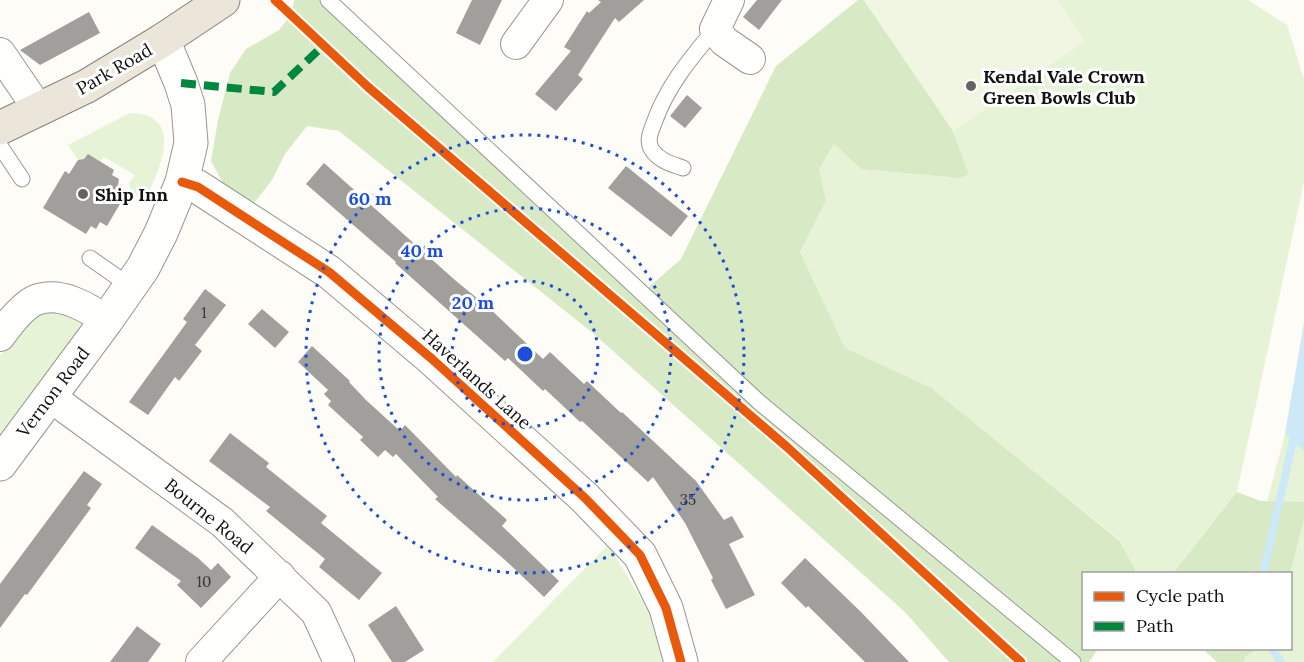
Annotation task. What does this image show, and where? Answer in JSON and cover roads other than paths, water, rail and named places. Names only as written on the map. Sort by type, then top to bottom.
[{"type":"highway","name":"Park Road","points":[[0,128],[87,86],[223,0]]},
{"type":"street","points":[[516,44],[548,0]]},
{"type":"street","points":[[729,0],[715,29],[724,41],[750,59]]},
{"type":"street","name":"Vernon Road","points":[[0,464],[143,268],[161,233],[182,182],[191,143],[188,105],[163,40]]},
{"type":"street","points":[[0,53],[39,110]]},
{"type":"street","name":"Haverlands Lane","points":[[182,182],[198,188],[329,272],[432,359],[585,498],[639,555],[666,608],[681,662]]},
{"type":"street","points":[[4,324],[35,300],[59,297],[96,313],[106,321]]},
{"type":"street","name":"Bourne Road","points":[[49,396],[222,522],[316,612],[339,662]]},
{"type":"street","points":[[201,662],[280,576]]},
{"type":"lane","points":[[328,0],[759,402],[1072,662]]},
{"type":"lane","points":[[683,168],[663,161],[651,149],[649,138],[675,78],[715,29]]},
{"type":"lane","points":[[0,146],[22,179]]},
{"type":"lane","points":[[90,258],[130,286]]},
{"type":"water","points":[[1304,323],[1304,451],[1285,434]]},
{"type":"waterway","points":[[1263,572],[1293,441],[1304,424]]},
{"type":"waterway","points":[[1272,650],[1281,662]]},
{"type":"place","name":"Kendal Vale Crown Green Bowls Club","points":[[971,86]]},
{"type":"place","name":"Ship Inn","points":[[83,194]]}]
